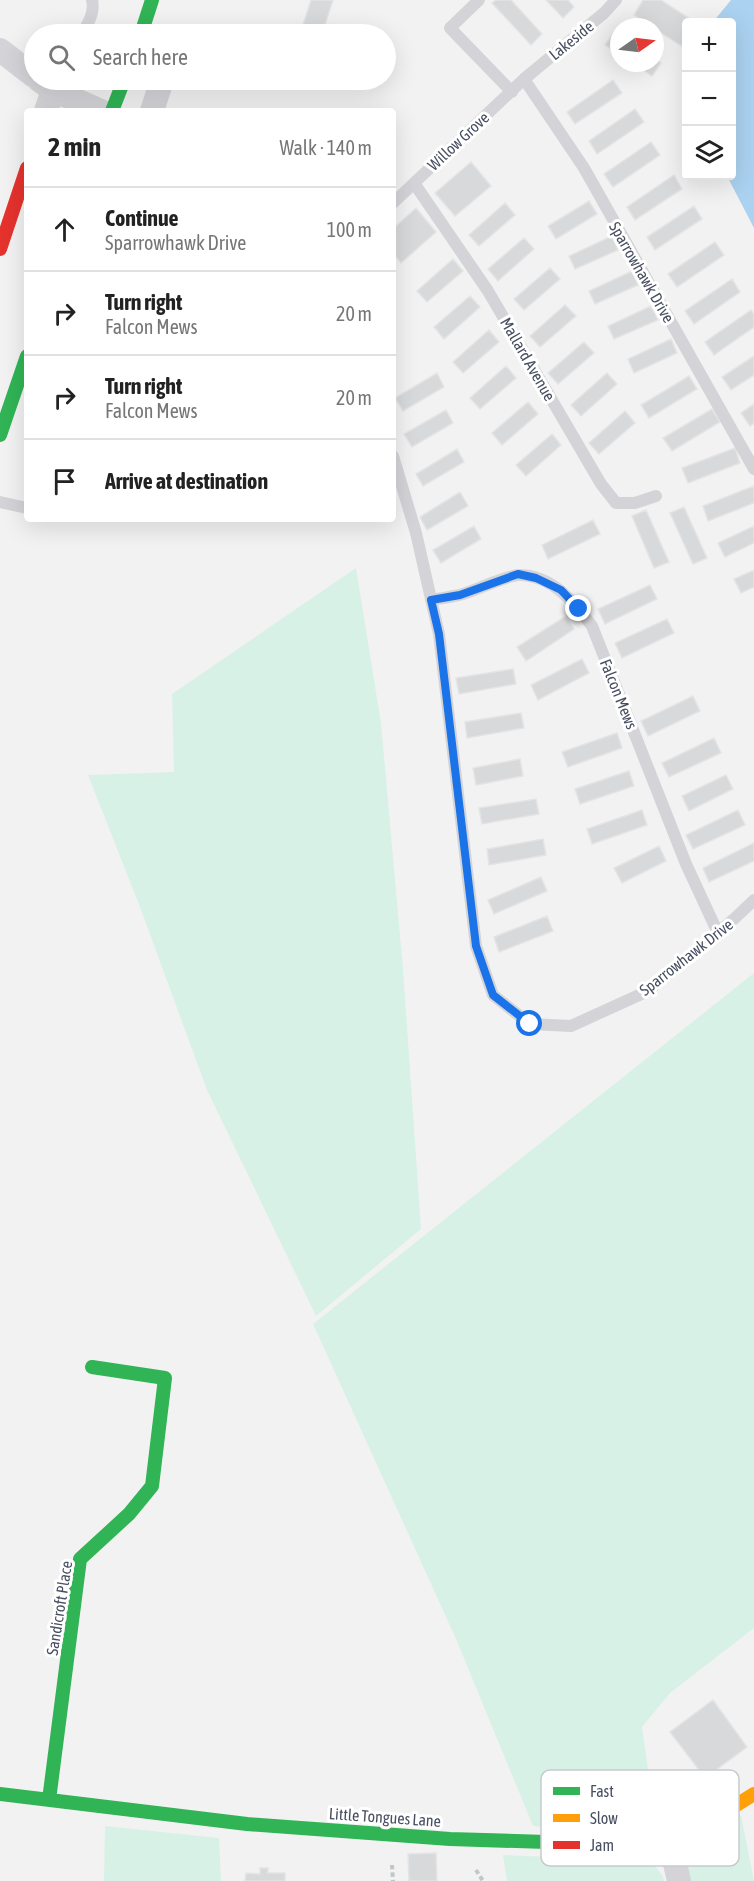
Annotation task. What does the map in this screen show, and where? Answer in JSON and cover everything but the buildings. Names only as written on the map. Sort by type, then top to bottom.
[{"type":"street","points":[[144,24],[152,0]]},
{"type":"street","points":[[0,50],[24,69]]},
{"type":"street","points":[[53,90],[93,108]]},
{"type":"street","points":[[113,108],[120,90]]},
{"type":"street","points":[[153,108],[159,90]]},
{"type":"street","points":[[0,249],[24,177]]},
{"type":"street","points":[[0,435],[24,365]]},
{"type":"street","name":"Sandicroft Place","points":[[49,1800],[80,1559],[129,1514],[152,1486],[165,1378],[92,1367]]},
{"type":"street","name":"Little Tongues Lane","points":[[0,1794],[247,1824],[432,1838],[541,1842]]},
{"type":"street","points":[[739,1803],[754,1794]]},
{"type":"street","points":[[676,1866],[679,1881]]},
{"type":"lane","points":[[88,24],[94,7],[92,0]]},
{"type":"lane","points":[[479,0],[450,28],[512,92]]},
{"type":"lane","name":"Lakeside","points":[[524,79],[604,13],[616,0]]},
{"type":"lane","name":"Willow Grove","points":[[396,200],[524,79]]},
{"type":"lane","name":"Sparrowhawk Drive","points":[[524,79],[584,168],[754,469]]},
{"type":"lane","name":"Mallard Avenue","points":[[414,183],[488,291],[601,484],[616,503],[635,503],[656,496]]},
{"type":"lane","name":"Sparrowhawk Drive","points":[[396,466],[416,533],[439,634],[476,946],[493,995],[530,1024],[571,1026],[648,991],[754,900]]},
{"type":"lane","points":[[0,502],[24,507]]},
{"type":"lane","name":"Falcon Mews","points":[[431,600],[460,595],[518,574],[536,578],[561,590],[579,609],[592,626],[686,864],[718,933]]},
{"type":"green space","points":[[356,568],[381,723],[403,969],[421,1229],[316,1316],[207,1090],[140,907],[88,775],[174,772],[172,694]]},
{"type":"green space","points":[[754,973],[754,1628],[670,1693],[642,1727],[648,1770],[541,1770],[541,1827],[533,1826],[456,1639],[313,1324]]},
{"type":"green space","points":[[741,1815],[754,1881],[689,1881],[687,1866],[739,1866],[739,1816]]},
{"type":"green space","points":[[105,1826],[219,1838],[221,1881],[104,1881]]},
{"type":"green space","points":[[503,1855],[541,1857],[541,1866],[655,1866],[664,1881],[507,1881]]},
{"type":"water","points":[[731,0],[754,0],[754,228],[729,180],[736,180],[736,18],[716,18]]},
{"type":"traffic: fast","points":[[144,24],[152,0]]},
{"type":"traffic: fast","points":[[113,108],[120,90]]},
{"type":"traffic: fast","points":[[0,435],[24,365]]},
{"type":"traffic: fast","points":[[49,1800],[80,1559],[129,1514],[152,1486],[165,1378],[92,1367]]},
{"type":"traffic: fast","points":[[0,1794],[247,1824],[450,1839],[541,1842]]},
{"type":"traffic: slow","points":[[739,1803],[754,1794]]},
{"type":"traffic: jam","points":[[0,249],[24,177]]},
{"type":"route","points":[[530,1024],[493,995],[476,946],[439,634],[431,600],[460,595],[518,574],[536,578],[561,590],[579,609]]}]
